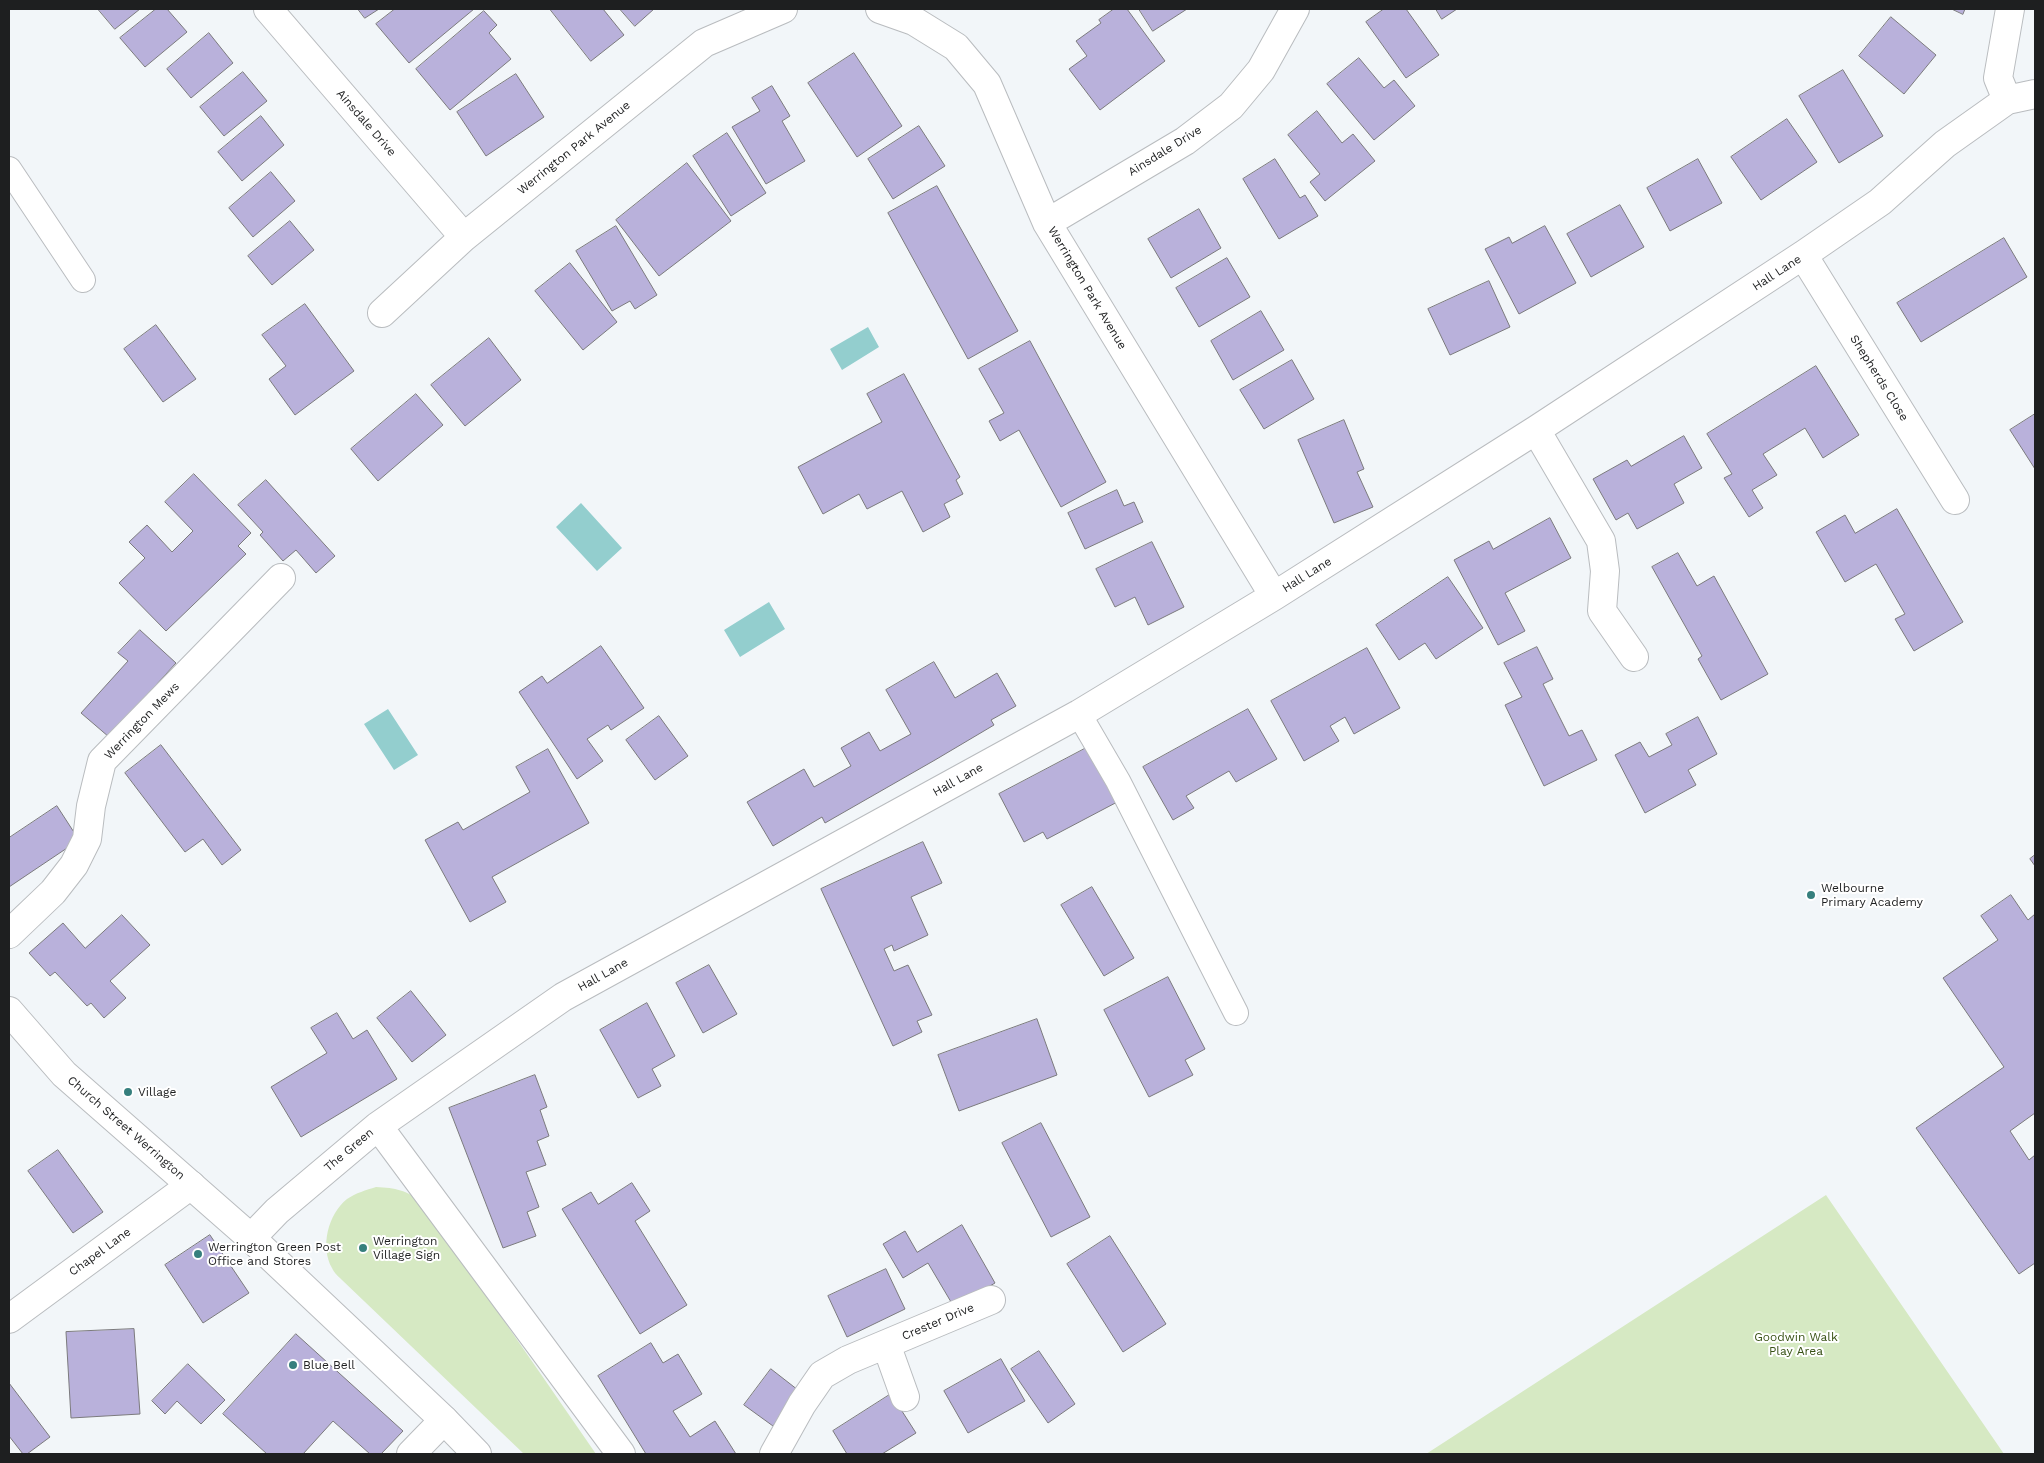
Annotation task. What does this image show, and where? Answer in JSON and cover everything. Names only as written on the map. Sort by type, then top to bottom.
[{"type":"street","name":"Ainsdale Drive","points":[[268,9],[464,237]]},
{"type":"street","name":"Werrington Park Avenue","points":[[382,313],[464,237],[704,43],[783,9]]},
{"type":"street","name":"Werrington Park Avenue","points":[[880,9],[914,21],[956,47],[987,84],[1047,223],[1274,596]]},
{"type":"street","name":"Ainsdale Drive","points":[[1047,223],[1185,141],[1231,106],[1261,70],[1295,9]]},
{"type":"street","points":[[2010,9],[1998,78],[2007,100],[2035,94]]},
{"type":"street","name":"Hall Lane","points":[[378,1126],[563,997],[1079,714],[1274,596],[1536,430],[1803,255],[1880,202],[1945,144],[2007,100]]},
{"type":"street","name":"Shepherds Close","points":[[1803,255],[1955,500]]},
{"type":"street","points":[[1536,430],[1601,541],[1605,571],[1602,611],[1634,657]]},
{"type":"street","name":"Werrington Mews","points":[[9,934],[53,892],[74,866],[87,839],[90,806],[102,762],[282,578]]},
{"type":"street","name":"Church Street Werrington","points":[[9,1011],[64,1074],[250,1238]]},
{"type":"street","name":"The Green","points":[[250,1238],[277,1211],[378,1126],[621,1454]]},
{"type":"street","name":"Chapel Lane","points":[[9,1320],[191,1185]]},
{"type":"street","points":[[250,1238],[444,1420],[477,1454]]},
{"type":"street","name":"Crester Drive","points":[[774,1454],[802,1404],[822,1375],[848,1360],[991,1300]]},
{"type":"street","name":"Crester Drive","points":[[886,1344],[905,1397]]},
{"type":"street","points":[[411,1454],[444,1420]]},
{"type":"lane","points":[[9,169],[83,280]]},
{"type":"lane","points":[[1079,714],[1118,781],[1236,1012]]},
{"type":"green space","points":[[376,1187],[401,1190],[422,1202],[596,1454],[524,1454],[335,1273],[328,1260],[326,1241],[335,1213],[347,1199],[357,1193]]},
{"type":"green space","name":"Goodwin Walk Play Area","points":[[1826,1195],[2004,1454],[1426,1454]]},
{"type":"water","points":[[868,327],[879,347],[842,370],[830,349]]},
{"type":"water","points":[[581,503],[622,548],[597,571],[556,527]]},
{"type":"water","points":[[769,602],[785,629],[740,657],[724,630]]},
{"type":"water","points":[[388,709],[418,755],[394,770],[364,724]]},
{"type":"building","points":[[98,9],[140,9],[115,29]]},
{"type":"building","points":[[156,9],[167,9],[187,32],[145,67],[120,38]]},
{"type":"building","points":[[358,9],[379,9],[365,18]]},
{"type":"building","points":[[395,9],[474,9],[409,63],[376,24]]},
{"type":"building","points":[[550,9],[603,9],[624,35],[591,61]]},
{"type":"building","points":[[620,9],[654,9],[635,26]]},
{"type":"building","points":[[1114,9],[1127,9],[1165,61],[1100,110],[1069,69],[1087,56],[1076,41],[1101,23],[1099,20]]},
{"type":"building","points":[[1139,9],[1187,9],[1153,31]]},
{"type":"building","points":[[1384,9],[1406,9],[1439,55],[1406,78],[1366,22]]},
{"type":"building","points":[[1436,9],[1457,9],[1442,19]]},
{"type":"building","points":[[1952,9],[1965,9],[1963,14]]},
{"type":"building","points":[[484,11],[497,25],[489,33],[511,59],[450,110],[416,69]]},
{"type":"building","points":[[1891,17],[1936,55],[1904,94],[1859,56]]},
{"type":"building","points":[[209,33],[233,63],[191,98],[167,69]]},
{"type":"building","points":[[854,53],[902,126],[857,157],[808,83]]},
{"type":"building","points":[[1359,58],[1384,88],[1394,80],[1415,106],[1374,140],[1327,84]]},
{"type":"building","points":[[1843,70],[1883,136],[1839,163],[1799,96]]},
{"type":"building","points":[[243,72],[267,101],[224,136],[200,107]]},
{"type":"building","points":[[516,74],[544,117],[486,156],[457,112]]},
{"type":"building","points":[[772,86],[790,116],[782,121],[805,161],[766,184],[732,127],[760,111],[752,98]]},
{"type":"building","points":[[1317,111],[1342,143],[1353,134],[1375,161],[1325,201],[1310,182],[1320,174],[1288,135]]},
{"type":"building","points":[[261,116],[284,145],[242,181],[218,152]]},
{"type":"building","points":[[1787,119],[1817,162],[1761,200],[1731,157]]},
{"type":"building","points":[[919,126],[945,166],[893,199],[868,159]]},
{"type":"building","points":[[727,133],[766,193],[731,216],[693,156]]},
{"type":"building","points":[[1275,159],[1300,198],[1305,195],[1318,216],[1279,239],[1243,179]]},
{"type":"building","points":[[1698,159],[1722,203],[1670,231],[1647,188]]},
{"type":"building","points":[[687,163],[731,221],[659,276],[616,220]]},
{"type":"building","points":[[271,172],[295,201],[253,237],[229,208]]},
{"type":"building","points":[[937,186],[1018,331],[968,359],[888,213]]},
{"type":"building","points":[[1620,205],[1644,247],[1591,277],[1567,234]]},
{"type":"building","points":[[1199,209],[1221,248],[1171,278],[1148,239]]},
{"type":"building","points":[[290,221],[314,250],[272,285],[248,256]]},
{"type":"building","points":[[616,226],[657,295],[635,309],[630,301],[612,311],[576,251]]},
{"type":"building","points":[[1545,226],[1576,283],[1519,314],[1485,249],[1509,237],[1512,243]]},
{"type":"building","points":[[2004,238],[2027,277],[1921,342],[1897,303]]},
{"type":"building","points":[[1227,258],[1250,297],[1199,327],[1176,288]]},
{"type":"building","points":[[570,263],[617,322],[583,350],[535,291]]},
{"type":"building","points":[[1489,281],[1510,327],[1450,355],[1428,309]]},
{"type":"building","points":[[305,304],[354,371],[295,415],[269,379],[286,366],[262,335]]},
{"type":"building","points":[[1261,311],[1284,350],[1233,380],[1211,341]]},
{"type":"building","points":[[156,325],[196,379],[163,402],[124,349]]},
{"type":"building","points":[[489,338],[521,380],[465,426],[431,385]]},
{"type":"building","points":[[1030,341],[1106,482],[1061,507],[1019,430],[1000,441],[989,421],[1004,413],[979,369]]},
{"type":"building","points":[[1292,360],[1314,399],[1264,429],[1240,390]]},
{"type":"building","points":[[1816,366],[1859,435],[1823,458],[1805,428],[1763,454],[1777,475],[1752,490],[1763,508],[1749,517],[1724,478],[1732,474],[1707,434]]},
{"type":"building","points":[[904,374],[960,477],[956,480],[963,494],[944,504],[950,517],[923,532],[902,491],[867,509],[859,494],[823,514],[798,467],[882,422],[867,394]]},
{"type":"building","points":[[416,394],[443,425],[378,481],[351,449]]},
{"type":"building","points":[[2035,414],[2035,469],[2010,430]]},
{"type":"building","points":[[1344,420],[1364,469],[1357,472],[1373,507],[1334,523],[1298,440]]},
{"type":"building","points":[[1684,436],[1702,468],[1674,484],[1684,503],[1637,529],[1628,513],[1616,520],[1593,479],[1627,460],[1631,466]]},
{"type":"building","points":[[194,474],[251,533],[238,546],[246,554],[166,631],[119,583],[145,558],[129,542],[147,525],[172,552],[193,531],[165,502]]},
{"type":"building","points":[[266,480],[335,556],[316,573],[296,550],[283,561],[260,535],[263,532],[238,505]]},
{"type":"building","points":[[1117,490],[1124,506],[1134,502],[1143,522],[1085,549],[1068,513]]},
{"type":"building","points":[[1897,509],[1963,622],[1914,651],[1895,619],[1905,614],[1876,564],[1845,582],[1816,532],[1845,515],[1855,533]]},
{"type":"building","points":[[1550,518],[1571,558],[1505,593],[1525,631],[1498,645],[1454,560],[1489,541],[1493,549]]},
{"type":"building","points":[[1152,542],[1184,607],[1148,625],[1135,597],[1115,607],[1096,569]]},
{"type":"building","points":[[1678,553],[1697,586],[1714,576],[1768,674],[1721,700],[1698,659],[1702,656],[1652,567]]},
{"type":"building","points":[[1448,577],[1483,628],[1436,659],[1425,643],[1399,660],[1376,625]]},
{"type":"building","points":[[140,630],[176,663],[109,737],[81,713],[128,661],[118,653]]},
{"type":"building","points":[[601,646],[644,708],[611,730],[608,725],[587,739],[603,761],[577,779],[519,692],[542,676],[547,683]]},
{"type":"building","points":[[1537,647],[1553,679],[1543,684],[1569,736],[1582,730],[1597,760],[1544,786],[1505,705],[1522,697],[1504,663]]},
{"type":"building","points":[[1367,648],[1400,708],[1354,734],[1345,717],[1330,726],[1339,741],[1304,761],[1271,701]]},
{"type":"building","points":[[934,662],[955,698],[997,673],[1016,706],[991,720],[994,725],[935,760],[825,823],[822,817],[773,846],[747,802],[804,769],[814,787],[851,766],[841,748],[869,732],[880,751],[911,734],[886,690]]},
{"type":"building","points":[[1248,709],[1277,759],[1236,782],[1229,771],[1186,796],[1194,808],[1173,820],[1143,767]]},
{"type":"building","points":[[659,716],[688,756],[655,780],[626,740]]},
{"type":"building","points":[[1698,717],[1717,754],[1688,770],[1696,785],[1645,813],[1615,755],[1640,742],[1649,757],[1672,745],[1666,734]]},
{"type":"building","points":[[161,745],[241,850],[222,865],[203,839],[185,852],[125,773]]},
{"type":"building","points":[[1092,745],[1121,800],[1047,839],[1043,832],[1024,842],[999,794]]},
{"type":"building","points":[[548,749],[589,823],[492,877],[506,902],[470,922],[425,840],[458,822],[463,830],[530,792],[516,767]]},
{"type":"building","points":[[57,806],[79,840],[9,887],[9,838]]},
{"type":"building","points":[[923,842],[942,883],[911,897],[928,935],[894,951],[892,945],[884,949],[894,971],[908,965],[932,1015],[917,1021],[922,1032],[893,1046],[821,889]]},
{"type":"building","points":[[2035,855],[2035,866],[2030,859]]},
{"type":"building","points":[[1092,887],[1134,958],[1104,976],[1061,905]]},
{"type":"building","points":[[2011,895],[2028,920],[2035,914],[2035,1113],[2010,1131],[2029,1160],[2035,1155],[2035,1263],[2019,1274],[1916,1128],[2004,1067],[1943,978],[1998,940],[1981,916]]},
{"type":"building","points":[[122,915],[150,945],[110,981],[126,998],[104,1018],[91,1003],[87,1006],[55,972],[50,976],[29,953],[63,923],[85,948]]},
{"type":"building","points":[[709,965],[737,1014],[703,1033],[676,983]]},
{"type":"building","points":[[1168,977],[1205,1049],[1185,1060],[1193,1075],[1149,1097],[1104,1010]]},
{"type":"building","points":[[411,991],[446,1035],[412,1062],[377,1018]]},
{"type":"building","points":[[647,1003],[675,1056],[652,1069],[661,1086],[638,1098],[600,1030]]},
{"type":"building","points":[[337,1013],[353,1039],[367,1030],[397,1079],[301,1137],[271,1087],[327,1053],[311,1028]]},
{"type":"building","points":[[1037,1019],[1057,1075],[959,1111],[938,1055]]},
{"type":"building","points":[[535,1075],[547,1107],[540,1110],[549,1136],[537,1141],[546,1165],[526,1172],[539,1207],[527,1212],[536,1236],[503,1248],[449,1108]]},
{"type":"building","points":[[1041,1123],[1090,1217],[1051,1237],[1002,1143]]},
{"type":"building","points":[[58,1150],[103,1212],[73,1233],[28,1171]]},
{"type":"building","points":[[632,1183],[650,1211],[635,1221],[687,1305],[640,1334],[562,1209],[591,1192],[598,1204]]},
{"type":"building","points":[[962,1225],[995,1283],[954,1307],[928,1263],[903,1278],[883,1244],[905,1231],[917,1252]]},
{"type":"building","points":[[210,1235],[249,1293],[203,1323],[165,1265]]},
{"type":"building","points":[[1110,1236],[1166,1324],[1123,1352],[1067,1264]]},
{"type":"building","points":[[886,1269],[905,1309],[847,1337],[828,1296]]},
{"type":"building","points":[[134,1329],[140,1414],[71,1418],[66,1332]]},
{"type":"building","points":[[296,1334],[403,1431],[381,1454],[370,1454],[333,1421],[303,1454],[267,1454],[223,1414]]},
{"type":"building","points":[[651,1343],[663,1363],[678,1354],[702,1394],[673,1411],[690,1437],[715,1421],[736,1454],[646,1454],[598,1376]]},
{"type":"building","points":[[1039,1351],[1075,1404],[1048,1423],[1011,1369]]},
{"type":"building","points":[[1001,1359],[1025,1401],[968,1433],[944,1391]]},
{"type":"building","points":[[188,1364],[225,1400],[201,1424],[177,1401],[165,1414],[152,1401]]},
{"type":"building","points":[[771,1369],[798,1390],[773,1426],[744,1405]]},
{"type":"building","points":[[9,1383],[50,1437],[27,1454],[23,1454],[9,1436]]},
{"type":"building","points":[[891,1394],[916,1433],[882,1454],[847,1454],[833,1431]]},
{"type":"place","name":"Welbourne Primary Academy","points":[[1811,895]]},
{"type":"place","name":"Village","points":[[128,1092]]},
{"type":"place","name":"Werrington Village Sign","points":[[363,1248]]},
{"type":"place","name":"Werrington Green Post Office and Stores","points":[[198,1254]]},
{"type":"place","name":"Blue Bell","points":[[293,1365]]}]
